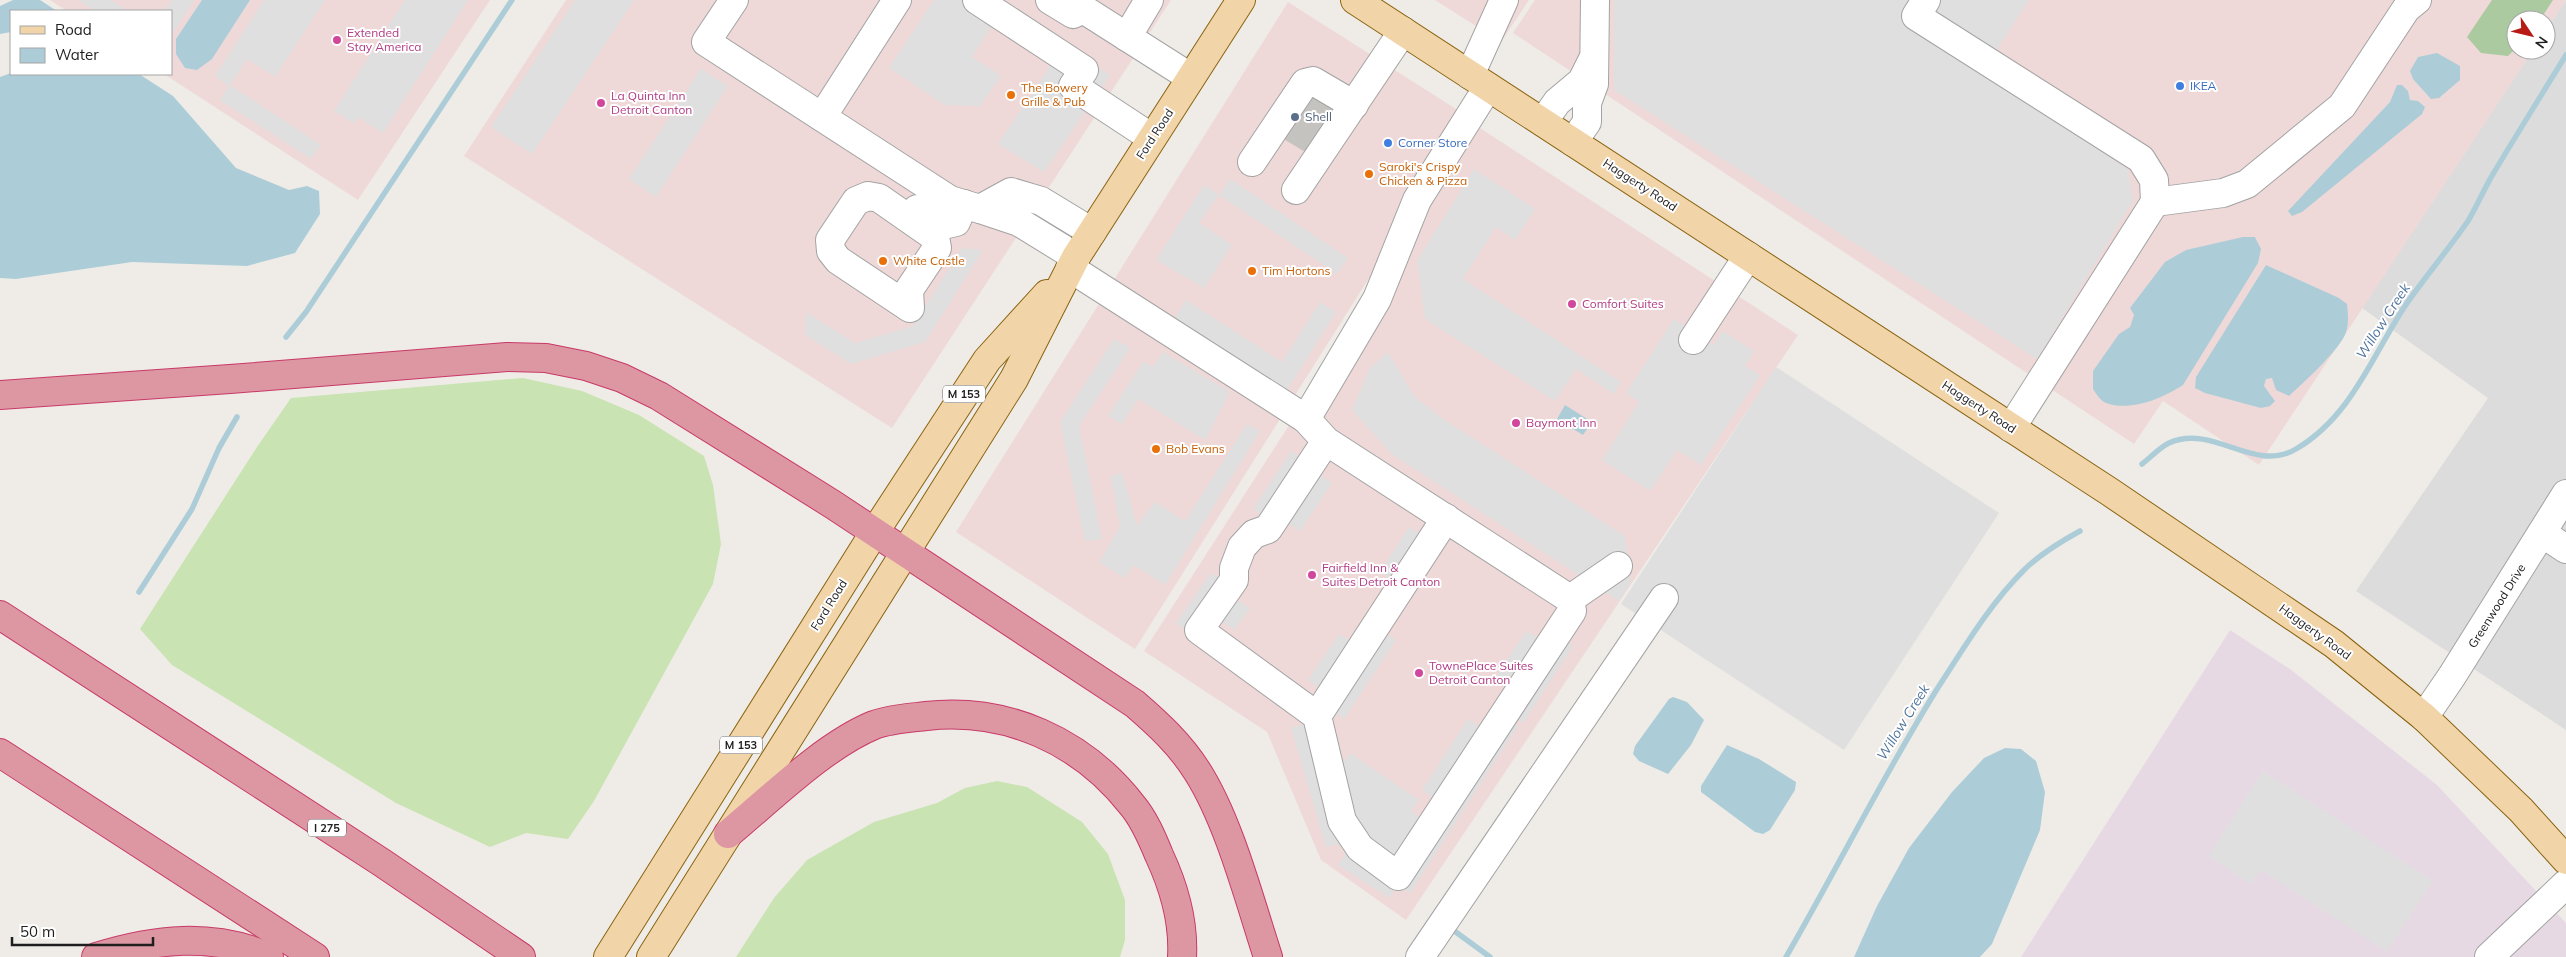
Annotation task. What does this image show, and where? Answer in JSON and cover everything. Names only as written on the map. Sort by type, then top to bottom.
[{"type":"highway","points":[[0,395],[230,379],[507,356],[546,358],[586,366],[622,378],[658,396],[832,504],[1135,704],[1166,731],[1197,770],[1218,810],[1268,957]]},
{"type":"highway","name":"I 275","points":[[0,615],[381,862],[521,957]]},
{"type":"highway","points":[[728,834],[841,741],[875,725],[901,719],[949,714],[988,718],[1030,727],[1067,746],[1105,774],[1134,806],[1170,879],[1183,935],[1182,957]]},
{"type":"highway","points":[[0,753],[315,957]]},
{"type":"highway","points":[[96,957],[136,945],[161,941],[195,940],[227,944],[269,957]]},
{"type":"main road","name":"Ford Road","points":[[652,957],[1014,379],[1073,263],[1190,77],[1241,0]]},
{"type":"main road","name":"Haggerty Road","points":[[1356,0],[2011,428],[2293,616],[2384,683],[2424,717],[2521,810],[2566,860]]},
{"type":"main road","name":"Ford Road","points":[[608,957],[874,533],[987,360],[1073,263]]},
{"type":"street","points":[[734,0],[706,42],[950,200],[1019,222],[1073,263],[1306,419],[1326,441],[1570,599],[1572,611],[1398,876],[1360,848],[1342,822],[1317,716],[1198,630],[1234,580],[1234,568],[1242,547],[1254,534],[1268,528],[1326,441]]},
{"type":"street","points":[[822,117],[897,0]]},
{"type":"street","points":[[977,0],[1084,70],[1073,86],[1152,138]]},
{"type":"street","points":[[1050,0],[1073,14],[1083,9],[1190,77]]},
{"type":"street","points":[[1127,37],[1149,0]]},
{"type":"street","points":[[1306,419],[1377,299],[1417,200],[1479,81],[1504,0]]},
{"type":"street","points":[[1573,142],[1586,122],[1587,103],[1594,84],[1594,0]]},
{"type":"street","points":[[1926,0],[1916,16],[2141,159],[2154,180],[2155,202],[2011,428]]},
{"type":"street","points":[[2155,202],[2223,192],[2247,184],[2342,106],[2406,9],[2417,0]]},
{"type":"street","points":[[1296,190],[1328,137],[1354,105],[1403,31]]},
{"type":"street","points":[[1544,122],[1557,102],[1582,81],[1594,57]]},
{"type":"street","points":[[1252,162],[1291,114],[1305,83],[1313,81],[1354,105]]},
{"type":"street","points":[[904,311],[822,266],[815,255],[815,240],[846,190],[858,183],[878,184],[943,225],[956,222],[972,207],[1011,192],[1041,201],[1092,232]]},
{"type":"street","points":[[1692,340],[1748,256]]},
{"type":"street","name":"Greenwood Drive","points":[[2424,717],[2566,494]]},
{"type":"street","points":[[1317,716],[1446,518]]},
{"type":"street","points":[[2542,533],[2566,549]]},
{"type":"street","points":[[1570,599],[1618,566]]},
{"type":"street","points":[[1420,957],[1664,598]]},
{"type":"street","points":[[2489,957],[2566,884]]},
{"type":"shaded area","points":[[50,0],[490,0],[358,200],[166,75],[172,75],[172,10],[65,10]]},
{"type":"shaded area","points":[[78,0],[111,0],[126,10],[93,10]]},
{"type":"shaded area","points":[[172,0],[194,0],[172,34],[172,10],[165,10]]},
{"type":"shaded area","points":[[264,0],[325,0],[275,77],[247,59],[230,85],[321,145],[311,159],[220,100],[229,86],[215,76]]},
{"type":"shaded area","points":[[405,0],[468,0],[383,133],[358,117],[353,123],[334,111]]},
{"type":"shaded area","points":[[566,0],[1171,0],[892,428],[464,156]]},
{"type":"shaded area","points":[[575,0],[634,0],[532,154],[491,127]]},
{"type":"shaded area","points":[[934,0],[1000,0],[1006,4],[972,57],[1001,76],[980,106],[945,105],[889,68]]},
{"type":"shaded area","points":[[1435,0],[1529,0],[1501,42]]},
{"type":"shaded area","points":[[1535,0],[2566,0],[2556,15],[2556,10],[2506,10],[2506,60],[2526,60],[2259,465],[2163,401],[2134,444],[1513,33]]},
{"type":"shaded area","points":[[1614,0],[2029,0],[1981,74],[2128,169],[2133,201],[2037,359],[1614,90]]},
{"type":"shaded area","points":[[2566,0],[2566,730],[2356,591],[2488,398],[2362,308],[2526,60],[2556,60],[2556,15]]},
{"type":"shaded area","points":[[1288,2],[1470,118],[1135,649],[956,532]]},
{"type":"shaded area","points":[[1064,45],[1110,75],[1044,172],[998,144]]},
{"type":"shaded area","points":[[701,69],[728,86],[656,197],[629,179]]},
{"type":"shaded area","points":[[1480,128],[1798,335],[1406,920],[1321,860],[1267,732],[1144,651]]},
{"type":"shaded area","points":[[1474,169],[1535,209],[1515,240],[1496,227],[1463,279],[1621,382],[1614,394],[1576,369],[1555,401],[1425,319],[1417,261]]},
{"type":"shaded area","points":[[1230,179],[1348,258],[1337,274],[1219,195]]},
{"type":"shaded area","points":[[1204,185],[1219,195],[1199,223],[1232,245],[1204,288],[1156,260]]},
{"type":"shaded area","points":[[962,248],[983,250],[925,342],[851,364],[805,335],[806,312],[855,343],[913,326]]},
{"type":"shaded area","points":[[1186,300],[1282,362],[1320,302],[1336,312],[1287,390],[1174,319]]},
{"type":"shaded area","points":[[1674,319],[1714,345],[1723,331],[1754,351],[1745,366],[1760,375],[1701,465],[1677,450],[1650,491],[1602,460],[1639,402],[1626,393]]},
{"type":"shaded area","points":[[1114,339],[1130,348],[1079,426],[1102,539],[1085,541],[1060,422]]},
{"type":"shaded area","points":[[1163,352],[1230,392],[1205,440],[1138,399],[1122,424],[1108,416],[1143,362],[1153,367]]},
{"type":"shaded area","points":[[1388,352],[1414,396],[1443,419],[1625,536],[1631,582],[1619,601],[1393,455],[1352,410],[1370,368]]},
{"type":"shaded area","points":[[1776,367],[1999,513],[1844,750],[1621,604]]},
{"type":"shaded area","points":[[1247,424],[1260,431],[1165,585],[1134,565],[1124,578],[1099,562],[1120,527],[1111,476],[1122,473],[1137,526],[1155,502],[1185,521]]},
{"type":"shaded area","points":[[1291,451],[1321,470],[1318,474],[1332,483],[1300,531],[1286,522],[1282,528],[1253,509]]},
{"type":"shaded area","points":[[1409,527],[1439,547],[1384,632],[1396,640],[1344,719],[1331,710],[1324,723],[1338,771],[1350,753],[1419,800],[1411,811],[1422,819],[1435,799],[1422,790],[1468,719],[1480,726],[1505,687],[1494,680],[1526,631],[1540,639],[1546,629],[1573,646],[1523,723],[1510,714],[1507,719],[1518,726],[1410,893],[1398,885],[1389,898],[1338,865],[1346,853],[1338,844],[1326,847],[1291,728],[1304,724],[1303,716],[1320,689],[1308,680],[1339,634],[1350,641],[1392,580],[1380,572]]},
{"type":"shaded area","points":[[1211,573],[1239,592],[1235,598],[1250,608],[1234,630],[1220,620],[1204,643],[1176,623]]},
{"type":"shaded area","points":[[2230,630],[2290,669],[2437,785],[2566,923],[2566,957],[2021,957]]},
{"type":"shaded area","points":[[2263,771],[2433,881],[2387,952],[2261,870],[2251,884],[2208,856]]},
{"type":"green space","points":[[2492,0],[2553,0],[2546,10],[2506,10],[2506,56],[2481,53],[2467,37]]},
{"type":"green space","points":[[523,378],[582,391],[639,415],[704,456],[713,485],[721,544],[713,584],[594,801],[568,839],[526,833],[490,847],[396,803],[172,665],[140,629],[257,447],[291,398]]},
{"type":"green space","points":[[997,781],[1027,787],[1082,822],[1108,854],[1125,900],[1125,940],[1120,957],[736,957],[774,898],[807,860],[874,822],[937,803],[965,788]]},
{"type":"water","points":[[13,0],[40,0],[55,10],[10,10],[10,32],[0,34],[0,6]]},
{"type":"water","points":[[202,0],[250,0],[212,59],[197,70],[185,68],[176,54],[176,39]]},
{"type":"water","points":[[2437,53],[2460,66],[2460,80],[2439,98],[2431,99],[2413,79],[2410,71],[2418,57]]},
{"type":"water","points":[[10,73],[10,75],[141,75],[173,96],[236,168],[289,190],[307,186],[319,191],[320,214],[295,253],[247,266],[132,262],[16,279],[0,278],[0,77]]},
{"type":"water","points":[[2397,85],[2402,85],[2408,91],[2410,100],[2418,101],[2425,107],[2422,114],[2302,212],[2292,216],[2288,211],[2390,102]]},
{"type":"water","points":[[2243,237],[2255,237],[2261,249],[2258,263],[2183,385],[2166,395],[2136,405],[2116,405],[2102,401],[2093,389],[2093,371],[2119,334],[2130,327],[2134,315],[2130,308],[2165,262],[2186,250]]},
{"type":"water","points":[[2266,265],[2339,298],[2347,304],[2348,322],[2343,339],[2337,347],[2321,366],[2289,396],[2276,390],[2272,378],[2266,379],[2264,386],[2275,401],[2270,406],[2261,408],[2205,393],[2195,388],[2196,377]]},
{"type":"water","points":[[1565,405],[1592,422],[1583,435],[1557,419]]},
{"type":"water","points":[[1673,697],[1687,702],[1704,720],[1691,745],[1668,774],[1639,761],[1633,754],[1635,746],[1669,699]]},
{"type":"water","points":[[1727,745],[1759,759],[1796,782],[1795,790],[1770,830],[1763,834],[1755,832],[1701,792],[1701,786]]},
{"type":"water","points":[[2005,748],[2021,749],[2036,761],[2045,792],[2040,830],[1992,944],[1980,957],[1854,957],[1877,906],[1909,848],[1952,792],[1984,758]]},
{"type":"waterway","points":[[286,337],[306,312],[512,0]]},
{"type":"waterway","name":"Willow Creek","points":[[2142,464],[2169,443],[2185,439],[2202,439],[2265,456],[2280,455],[2296,449],[2315,436],[2332,420],[2359,384],[2405,306],[2468,221],[2493,174],[2566,55]]},
{"type":"waterway","points":[[139,592],[192,509],[219,448],[237,417]]},
{"type":"waterway","name":"Willow Creek","points":[[1786,957],[1899,753],[1939,686],[1979,626],[2000,597],[2030,564],[2065,539],[2080,531]]},
{"type":"waterway","points":[[1453,930],[1490,957]]},
{"type":"tunnel","points":[[1303,108],[1331,125]]},
{"type":"tunnel","points":[[1291,127],[1319,144]]},
{"type":"place","name":"Extended Stay America","points":[[337,40]]},
{"type":"place","name":"IKEA","points":[[2180,86]]},
{"type":"place","name":"The Bowery Grille & Pub","points":[[1011,95]]},
{"type":"place","name":"La Quinta Inn Detroit Canton","points":[[601,103]]},
{"type":"place","name":"Shell","points":[[1295,117]]},
{"type":"place","name":"Corner Store","points":[[1388,143]]},
{"type":"place","name":"Saroki's Crispy Chicken & Pizza","points":[[1369,174]]},
{"type":"place","name":"White Castle","points":[[883,261]]},
{"type":"place","name":"Tim Hortons","points":[[1252,271]]},
{"type":"place","name":"Comfort Suites","points":[[1572,304]]},
{"type":"place","name":"Baymont Inn","points":[[1516,423]]},
{"type":"place","name":"Bob Evans","points":[[1156,449]]},
{"type":"place","name":"Fairfield Inn & Suites Detroit Canton","points":[[1312,575]]},
{"type":"place","name":"TownePlace Suites Detroit Canton","points":[[1419,673]]}]
